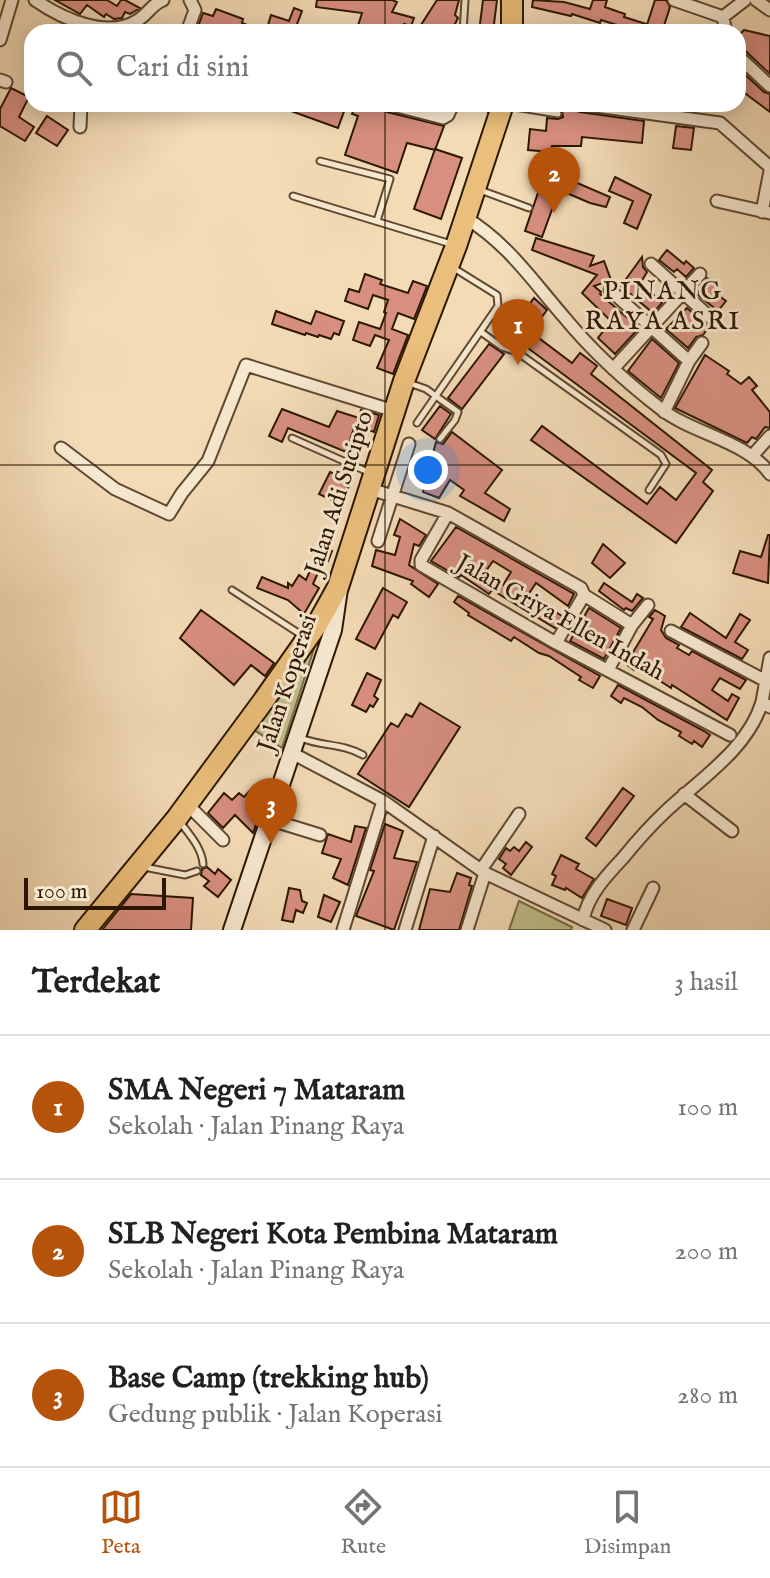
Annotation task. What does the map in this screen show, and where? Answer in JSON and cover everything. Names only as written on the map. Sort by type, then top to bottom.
[{"type":"highway","points":[[512,0],[512,24]]},
{"type":"highway","name":"Jalan Adi Sucipto","points":[[85,930],[182,811],[319,630],[381,489],[394,411],[413,384],[455,269],[456,246],[474,223],[485,192],[497,112]]},
{"type":"street","points":[[0,40],[12,0]]},
{"type":"street","points":[[35,0],[82,24]]},
{"type":"street","points":[[124,24],[138,21],[163,0]]},
{"type":"street","points":[[190,0],[195,10],[190,24]]},
{"type":"street","points":[[674,0],[723,17]]},
{"type":"street","points":[[723,17],[745,0]]},
{"type":"street","points":[[756,0],[770,10]]},
{"type":"street","points":[[723,17],[724,24]]},
{"type":"street","points":[[746,64],[770,86]]},
{"type":"street","points":[[80,127],[81,112]]},
{"type":"street","points":[[420,112],[443,118],[449,112]]},
{"type":"street","points":[[682,112],[720,123],[770,169],[766,213],[717,201]]},
{"type":"street","points":[[474,223],[515,257],[563,316],[613,369],[664,412],[697,431],[753,455],[770,474]]},
{"type":"street","points":[[651,264],[711,318]]},
{"type":"street","points":[[613,369],[700,274]]},
{"type":"street","points":[[610,290],[689,361]]},
{"type":"street","points":[[664,412],[689,361],[702,343]]},
{"type":"street","points":[[61,448],[115,489],[169,514],[208,461],[246,365],[394,411]]},
{"type":"street","points":[[753,455],[770,436]]},
{"type":"street","points":[[378,541],[381,489],[409,444]]},
{"type":"street","name":"Jalan Griya Ellen Indah","points":[[381,489],[448,513],[581,588],[584,595],[632,625]]},
{"type":"street","name":"Jalan Griya Ellen Indah","points":[[448,513],[421,565],[556,643],[730,735]]},
{"type":"street","points":[[556,643],[584,595]]},
{"type":"street","points":[[608,670],[632,625],[648,605]]},
{"type":"street","name":"Jalan Koperasi","points":[[232,930],[294,744],[319,630]]},
{"type":"street","points":[[671,631],[764,680]]},
{"type":"street","points":[[586,924],[586,908],[609,873],[661,815],[749,733],[766,704],[764,680],[770,658]]},
{"type":"street","points":[[294,744],[383,801],[483,872],[586,924],[605,930]]},
{"type":"street","points":[[684,794],[732,831]]},
{"type":"street","points":[[343,930],[383,801]]},
{"type":"street","points":[[182,811],[223,840]]},
{"type":"street","points":[[467,930],[483,872],[519,814]]},
{"type":"street","points":[[268,819],[320,835]]},
{"type":"street","points":[[405,930],[434,836]]},
{"type":"street","points":[[633,930],[653,888]]},
{"type":"lane","points":[[464,24],[465,0]]},
{"type":"lane","points":[[543,112],[558,114]]},
{"type":"lane","points":[[320,161],[390,179],[377,221]]},
{"type":"lane","points":[[485,192],[529,208]]},
{"type":"lane","points":[[293,196],[456,246]]},
{"type":"lane","points":[[417,423],[496,311],[498,299],[455,269]]},
{"type":"lane","points":[[481,332],[502,347],[517,352],[661,455],[666,464],[649,490]]},
{"type":"lane","points":[[413,384],[435,395],[458,414],[440,439]]},
{"type":"lane","points":[[292,438],[381,489]]},
{"type":"lane","points":[[232,590],[319,630]]},
{"type":"lane","points":[[294,744],[345,746],[363,755]]},
{"type":"lane","points":[[182,811],[203,864]]},
{"type":"lane","points":[[138,866],[185,875],[197,871]]},
{"type":"shaded area","points":[[321,627],[282,748],[251,728]]},
{"type":"shaded area","points":[[519,901],[572,927],[571,930],[509,930]]},
{"type":"building","points":[[55,0],[107,0],[117,6],[125,0],[140,8],[114,19],[106,14],[104,17],[87,5],[80,14]]},
{"type":"building","points":[[317,0],[392,0],[397,2],[392,12],[414,18],[412,24],[359,24],[362,13],[316,7]]},
{"type":"building","points":[[437,0],[459,0],[455,24],[422,24]]},
{"type":"building","points":[[483,0],[497,0],[494,24],[480,24]]},
{"type":"building","points":[[533,0],[564,2],[590,9],[593,0],[607,0],[605,7],[646,24],[614,24],[601,20],[600,23],[532,7]]},
{"type":"building","points":[[655,0],[666,0],[670,7],[665,24],[647,24]]},
{"type":"building","points":[[294,8],[302,11],[297,24],[268,24],[271,15],[289,21]]},
{"type":"building","points":[[216,9],[243,19],[245,24],[199,24],[203,13],[213,16]]},
{"type":"building","points":[[746,30],[770,36],[770,74],[746,52]]},
{"type":"building","points":[[746,75],[770,94],[770,112],[746,94]]},
{"type":"building","points":[[11,88],[24,94],[24,107],[19,117],[34,127],[25,141],[0,126],[0,109]]},
{"type":"building","points":[[294,112],[344,112],[338,128]]},
{"type":"building","points":[[387,112],[444,126],[435,150],[407,143],[397,173],[345,155],[358,116],[352,114]]},
{"type":"building","points":[[562,112],[580,112],[644,121],[642,143],[582,137],[581,146],[552,146],[551,152],[528,150],[530,129],[546,131],[547,118],[563,117]]},
{"type":"building","points":[[47,116],[68,130],[57,146],[36,133]]},
{"type":"building","points":[[676,126],[694,128],[691,150],[673,148]]},
{"type":"building","points":[[435,149],[462,158],[441,219],[414,209]]},
{"type":"building","points":[[561,176],[610,197],[606,207],[555,188]]},
{"type":"building","points":[[615,177],[651,195],[637,229],[624,223],[633,201],[609,191]]},
{"type":"building","points":[[541,184],[559,190],[542,237],[525,231]]},
{"type":"building","points":[[536,238],[594,256],[590,266],[604,261],[611,280],[594,286],[639,328],[615,354],[598,338],[611,321],[582,293],[597,275],[532,250]]},
{"type":"building","points":[[667,250],[694,268],[686,277],[659,260]]},
{"type":"building","points":[[642,257],[647,272],[641,282],[662,303],[653,313],[621,286]]},
{"type":"building","points":[[365,274],[382,280],[380,284],[408,293],[413,281],[427,286],[414,319],[398,313],[392,329],[408,335],[393,374],[377,368],[389,340],[375,335],[370,346],[353,340],[359,322],[380,329],[386,313],[388,300],[373,295],[368,309],[345,301],[349,289],[359,292]]},
{"type":"building","points":[[707,278],[719,286],[714,292],[726,301],[718,311],[697,294]]},
{"type":"building","points":[[534,298],[547,310],[531,332],[572,363],[580,353],[597,366],[591,374],[712,470],[703,482],[713,491],[676,543],[531,440],[542,426],[647,504],[660,487],[676,500],[696,473],[499,324],[509,311],[519,318]]},
{"type":"building","points":[[687,308],[706,325],[704,328],[709,327],[688,348],[666,329]]},
{"type":"building","points":[[276,311],[311,324],[316,311],[344,321],[339,335],[334,333],[331,339],[305,335],[272,324]]},
{"type":"building","points":[[652,339],[679,363],[661,398],[628,371]]},
{"type":"building","points":[[489,344],[504,354],[462,409],[448,398]]},
{"type":"building","points":[[705,355],[729,371],[727,374],[741,384],[749,377],[757,386],[752,390],[770,412],[770,428],[765,427],[756,439],[752,437],[747,443],[675,408]]},
{"type":"building","points":[[440,406],[451,414],[435,439],[422,430]]},
{"type":"building","points":[[282,409],[329,427],[337,411],[359,418],[361,410],[379,415],[374,432],[355,425],[346,452],[288,428],[282,442],[269,436]]},
{"type":"building","points":[[452,432],[502,470],[485,493],[510,509],[504,521],[460,496],[464,490],[450,480],[439,498],[423,492],[436,442],[443,444]]},
{"type":"building","points":[[330,472],[351,482],[340,504],[319,494]]},
{"type":"building","points":[[400,519],[426,535],[419,546],[414,544],[409,565],[438,584],[429,597],[411,584],[413,581],[372,566],[376,550],[395,555],[400,537],[394,535]]},
{"type":"building","points":[[456,527],[574,594],[568,606],[536,583],[528,595],[562,616],[555,628],[492,590],[489,594],[461,575],[459,577],[431,561]],"holes":[[[493,561],[511,572],[503,585],[484,574]]]},
{"type":"building","points":[[768,535],[768,583],[733,573],[740,551],[761,557]]},
{"type":"building","points":[[603,544],[625,563],[610,578],[592,563]]},
{"type":"building","points":[[321,545],[332,551],[328,561],[324,559],[313,584],[319,588],[304,614],[288,600],[257,588],[262,577],[288,588],[288,583],[292,586],[299,575],[306,580]]},
{"type":"building","points":[[604,583],[632,602],[637,594],[643,598],[632,611],[624,610],[599,591]]},
{"type":"building","points":[[383,588],[407,602],[398,618],[393,615],[375,649],[356,639]]},
{"type":"building","points":[[458,596],[600,676],[593,688],[549,656],[514,637],[511,641],[468,615],[454,602]]},
{"type":"building","points":[[589,608],[621,628],[604,659],[570,641]]},
{"type":"building","points":[[201,610],[274,663],[265,676],[251,665],[234,685],[180,638]]},
{"type":"building","points":[[655,610],[665,616],[661,630],[666,638],[679,645],[677,648],[689,655],[692,651],[746,680],[740,689],[720,678],[712,690],[728,701],[732,694],[739,698],[727,720],[672,685],[671,688],[637,666],[634,670],[626,664],[653,619],[649,617]]},
{"type":"building","points":[[690,613],[726,638],[740,614],[750,620],[735,642],[748,650],[742,659],[681,627]]},
{"type":"building","points":[[367,673],[381,680],[374,696],[378,699],[366,712],[352,705]]},
{"type":"building","points":[[618,685],[710,735],[702,747],[694,741],[692,744],[679,736],[681,732],[642,707],[624,698],[621,703],[611,696]]},
{"type":"building","points":[[420,703],[460,727],[409,807],[358,774],[391,723],[398,727],[406,714],[412,717]]},
{"type":"building","points":[[255,785],[266,796],[253,833],[235,815],[223,828],[208,813],[224,793],[232,800],[239,793],[244,797]]},
{"type":"building","points":[[623,788],[634,796],[596,846],[586,838]]},
{"type":"building","points":[[385,824],[403,831],[394,858],[417,862],[394,930],[356,916],[374,871],[370,870]]},
{"type":"building","points":[[355,826],[366,828],[348,885],[333,878],[341,859],[322,853],[328,834],[351,842]]},
{"type":"building","points":[[526,842],[532,847],[511,875],[503,868],[506,864],[499,859],[506,848],[510,851],[514,847],[519,851]]},
{"type":"building","points":[[561,855],[579,864],[576,869],[594,879],[582,898],[566,888],[552,885],[556,876],[552,874]]},
{"type":"building","points":[[207,867],[215,874],[218,869],[231,880],[218,897],[204,886],[209,881],[201,875],[202,869]]},
{"type":"building","points":[[457,873],[471,878],[469,885],[472,886],[459,930],[419,930],[430,889],[450,892]]},
{"type":"building","points":[[289,888],[300,890],[302,901],[307,903],[303,913],[296,910],[293,922],[282,920]]},
{"type":"building","points":[[131,894],[193,898],[191,930],[102,930]]},
{"type":"building","points":[[324,895],[340,902],[331,922],[318,917]]},
{"type":"building","points":[[607,899],[632,908],[626,925],[601,916]]},
{"type":"place","name":"SLB Negeri Kota Pembina Mataram","points":[[554,213]]},
{"type":"place","name":"SMA Negeri 7 Mataram","points":[[518,365]]},
{"type":"place","name":"Base Camp (trekking hub)","points":[[271,844]]},
{"type":"district","name":"PINANG RAYA ASRI","points":[[663,306]]}]
